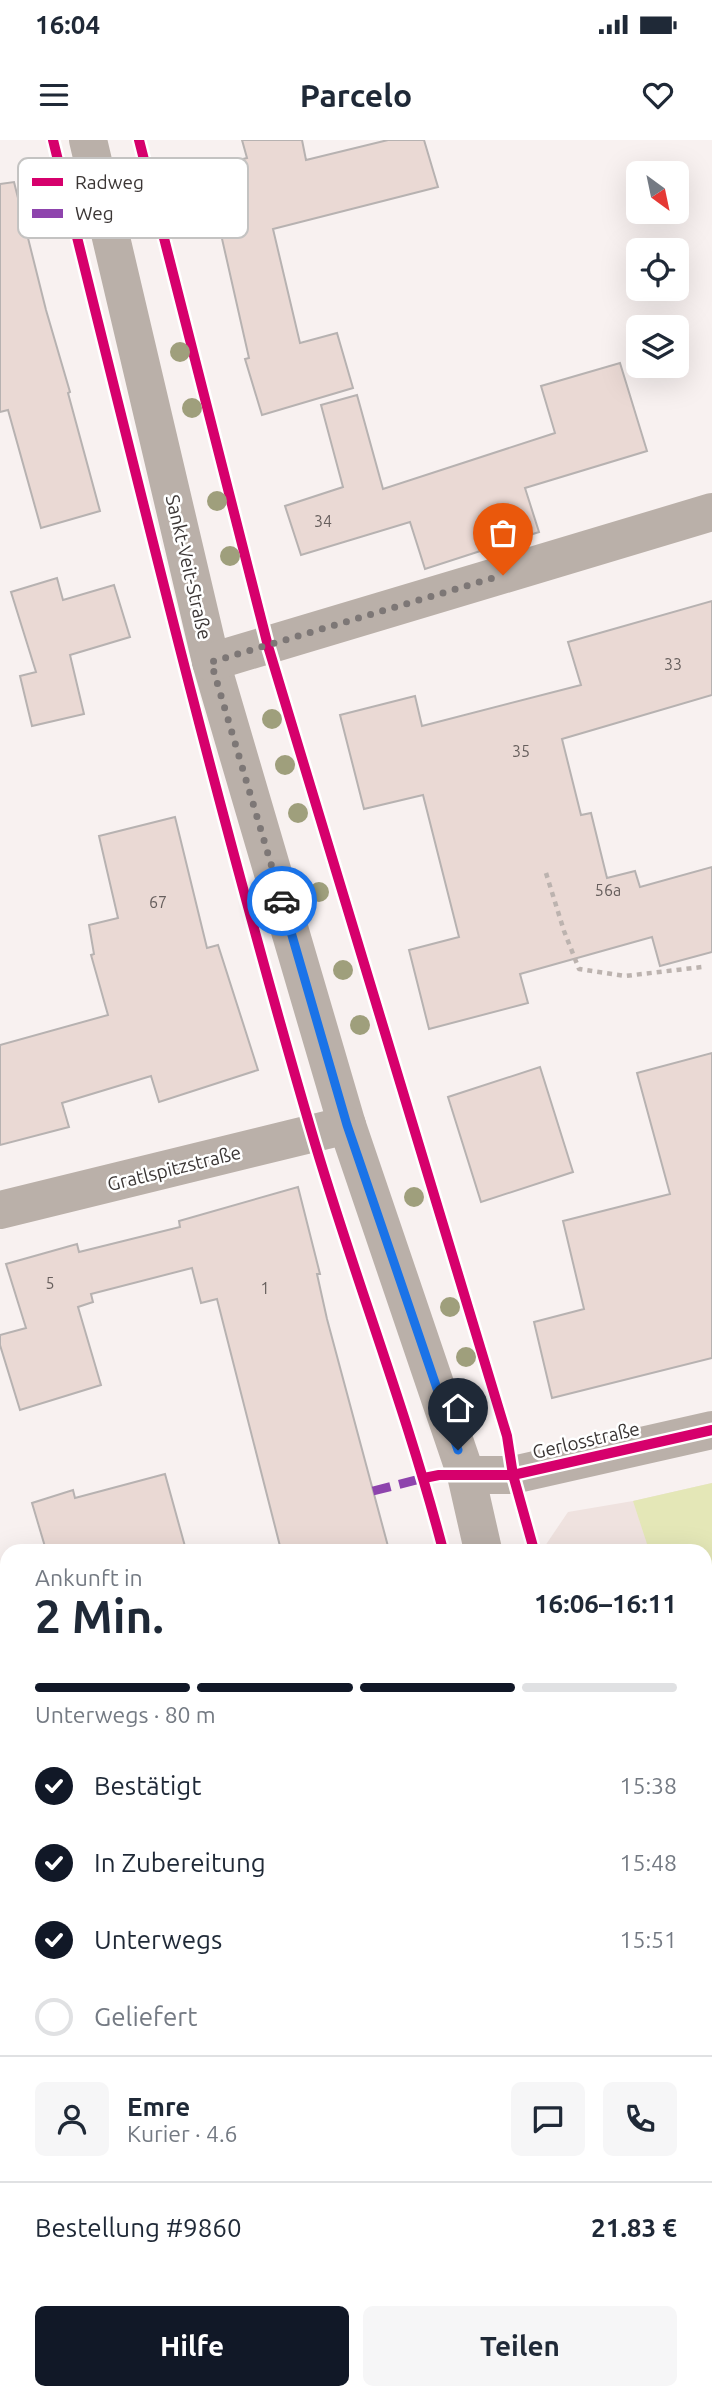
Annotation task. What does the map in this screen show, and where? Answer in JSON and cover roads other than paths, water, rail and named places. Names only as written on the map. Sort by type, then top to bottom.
[{"type":"street","name":"Sankt-Veit-Straße","points":[[88,140],[92,158]]},
{"type":"street","name":"Sankt-Veit-Straße","points":[[111,238],[211,662],[347,1125],[466,1475],[482,1544]]},
{"type":"street","points":[[211,662],[712,512]]},
{"type":"street","name":"Gratlspitzstraße","points":[[0,1210],[347,1125]]},
{"type":"street","name":"Gerlosstraße","points":[[466,1475],[513,1475],[712,1430]]}]
